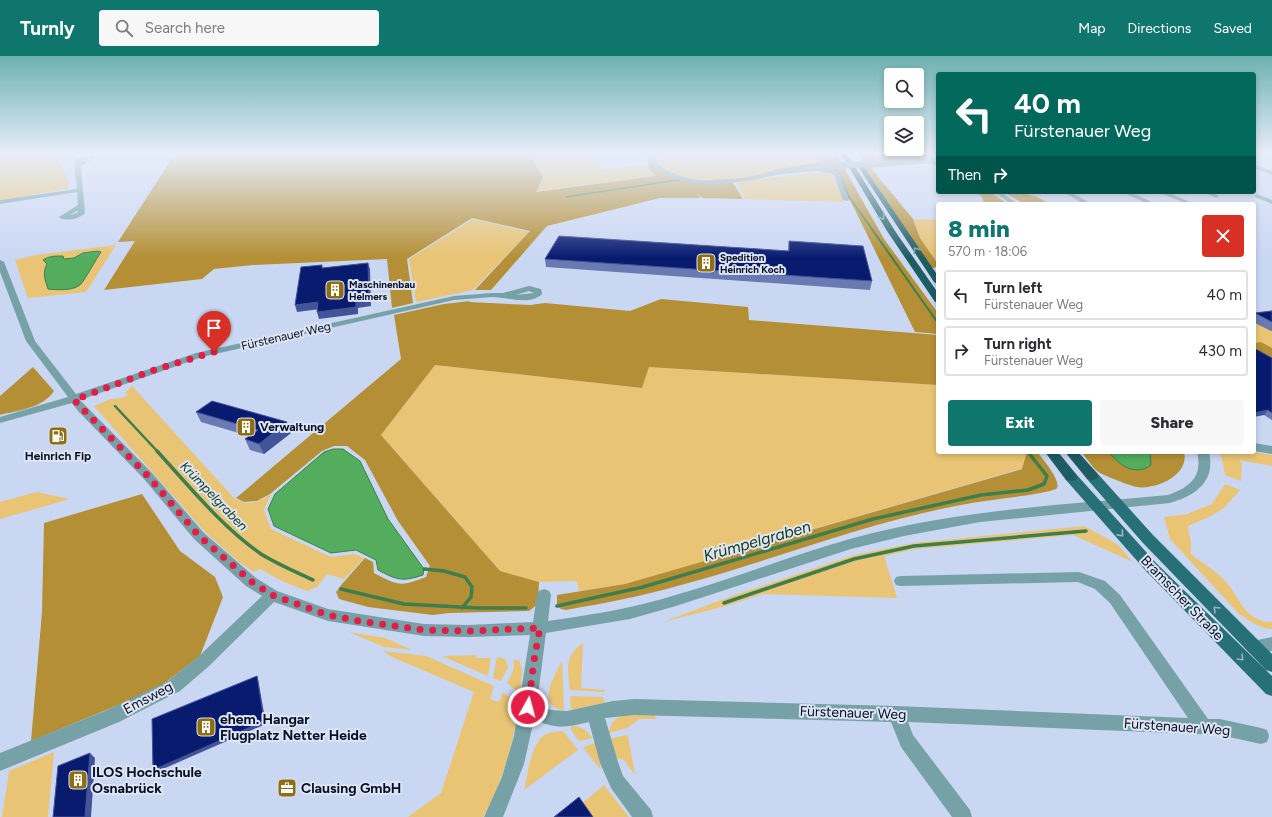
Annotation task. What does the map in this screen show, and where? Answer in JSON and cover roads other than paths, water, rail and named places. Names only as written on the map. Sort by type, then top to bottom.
[{"type":"highway","points":[[865,188],[891,231],[936,297]]},
{"type":"highway","points":[[874,188],[902,231],[936,279]]},
{"type":"highway","points":[[1053,454],[1070,477]]},
{"type":"highway","points":[[1073,454],[1092,476]]},
{"type":"main road","name":"Bramscher Straße","points":[[1092,476],[1148,539],[1272,665]]},
{"type":"main road","name":"Bramscher Straße","points":[[1070,477],[1151,567],[1272,688]]},
{"type":"street","points":[[841,188],[846,200]]},
{"type":"street","points":[[0,202],[80,190],[81,206]]},
{"type":"street","points":[[1000,194],[1012,202]]},
{"type":"street","points":[[1070,194],[1085,202]]},
{"type":"street","points":[[1130,194],[1148,202]]},
{"type":"street","points":[[1166,194],[1187,202]]},
{"type":"street","points":[[1211,194],[1216,196]]},
{"type":"street","points":[[1272,195],[1259,197],[1272,202]]},
{"type":"street","points":[[0,262],[31,341],[74,400],[148,476],[199,536],[252,582],[272,595],[328,615],[359,621],[424,630],[468,631],[540,628],[630,613],[676,600],[850,544],[904,531],[980,517],[1170,499],[1192,489],[1204,472],[1204,454]]},
{"type":"street","name":"Fürstenauer Weg","points":[[0,420],[26,415],[74,400],[199,355],[454,298],[503,296]]},
{"type":"street","points":[[1256,447],[1272,450]]},
{"type":"street","points":[[901,581],[1079,577],[1100,585],[1115,598],[1204,727]]},
{"type":"street","name":"Emsweg","points":[[0,762],[113,716],[174,686],[203,662],[252,612],[272,595]]},
{"type":"street","points":[[493,817],[509,784],[516,765],[528,707],[544,595]]},
{"type":"street","points":[[1253,647],[1272,644]]},
{"type":"street","name":"Fürstenauer Weg","points":[[528,707],[549,718],[568,719],[613,709],[634,707],[896,714],[1220,727],[1261,736]]},
{"type":"street","points":[[595,713],[609,763],[617,782],[644,817]]},
{"type":"street","points":[[896,714],[907,741],[963,817]]},
{"type":"waterway","points":[[566,197],[628,188]]},
{"type":"waterway","points":[[845,188],[849,197],[872,229]]},
{"type":"waterway","points":[[871,228],[936,320]]},
{"type":"waterway","name":"Krümpelgraben","points":[[115,406],[158,452]]},
{"type":"waterway","name":"Krümpelgraben","points":[[157,451],[206,506],[246,543],[267,558],[313,580]]},
{"type":"waterway","name":"Krümpelgraben","points":[[557,606],[643,587],[873,519],[981,495],[1028,490],[1044,484],[1047,476],[1030,454]]},
{"type":"waterway","points":[[724,603],[854,559],[914,546],[1086,531]]},
{"type":"waterway","points":[[424,569],[444,571],[465,577],[472,587],[471,597],[463,607]]},
{"type":"waterway","name":"Krümpelgraben","points":[[341,589],[404,604],[463,607]]},
{"type":"waterway","name":"Krümpelgraben","points":[[463,607],[526,608]]},
{"type":"place","name":"Spedition Heinrich Koch","points":[[706,263]]},
{"type":"place","name":"Maschinenbau Helmers","points":[[335,290]]},
{"type":"place","name":"Verwaltung","points":[[246,427]]},
{"type":"place","name":"Heinrich Fip","points":[[58,436]]},
{"type":"place","name":"ehem. Hangar Flugplatz Netter Heide","points":[[206,727]]},
{"type":"place","name":"ILOS Hochschule Osnabrück","points":[[78,780]]},
{"type":"place","name":"Clausing GmbH","points":[[287,788]]}]
